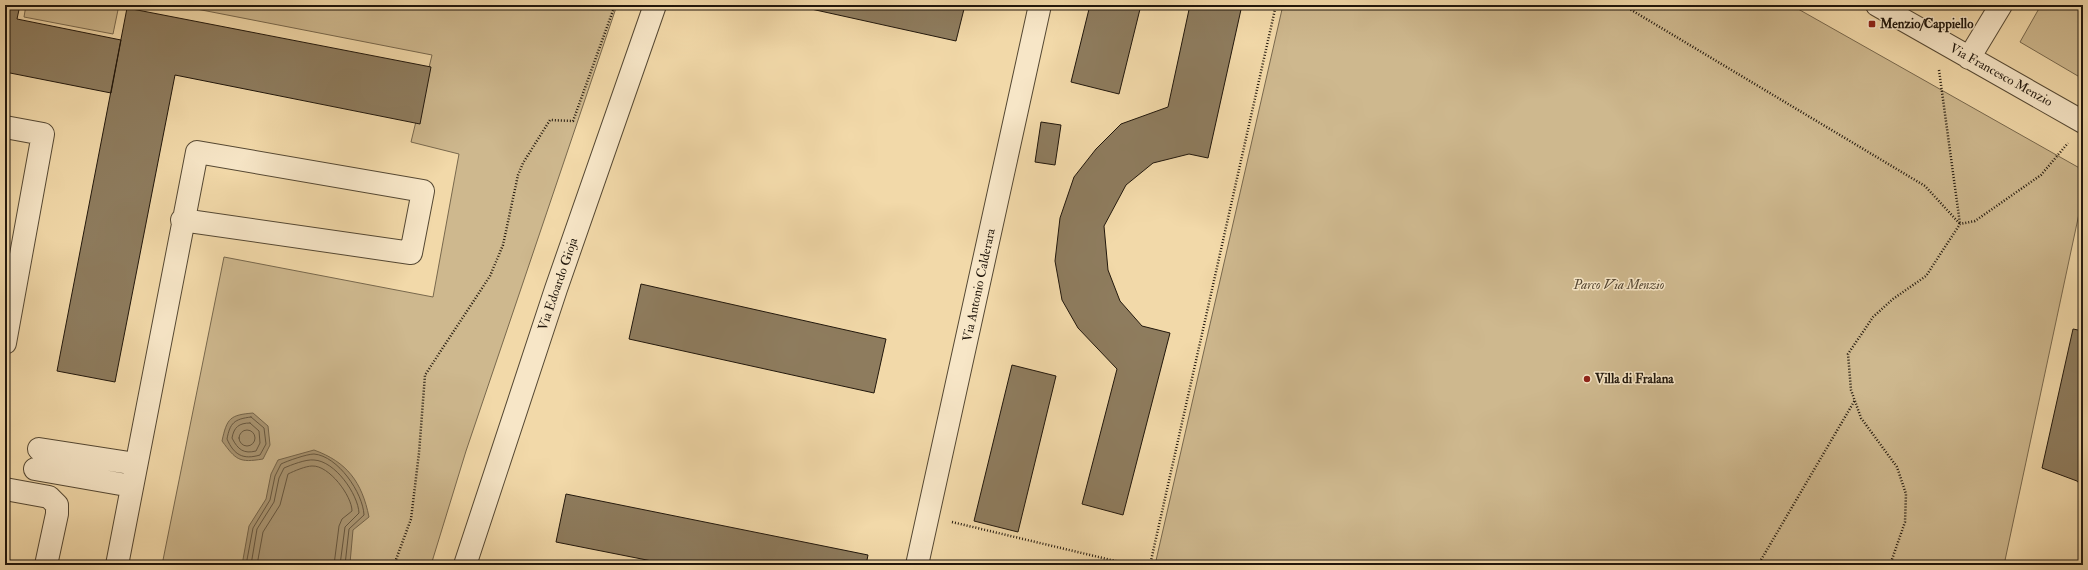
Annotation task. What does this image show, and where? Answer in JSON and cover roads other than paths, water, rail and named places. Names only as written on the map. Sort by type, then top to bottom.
[{"type":"street","name":"Via Edoardo Gioja","points":[[466,565],[556,289],[655,5]]},
{"type":"street","name":"Via Antonio Calderara","points":[[917,565],[1040,5]]},
{"type":"street","name":"Via Francesco Menzio","points":[[1877,5],[2083,122]]},
{"type":"street","points":[[1970,58],[2001,5]]},
{"type":"street","points":[[5,127],[43,134],[5,343]]},
{"type":"street","points":[[117,565],[182,220],[197,152],[423,191],[411,253],[182,220]]},
{"type":"street","points":[[132,486],[37,459],[136,464]]},
{"type":"street","points":[[5,489],[48,497],[57,505],[57,514],[46,565]]},
{"type":"water","points":[[253,413],[268,426],[270,445],[263,459],[248,461],[239,459],[235,456],[222,441],[226,427],[231,419],[239,415]]},
{"type":"water","points":[[314,450],[326,455],[344,467],[357,484],[366,505],[369,517],[353,530],[350,563],[347,565],[242,565],[249,526],[266,499],[271,474],[278,460]]},
{"type":"place","name":"Menzio/Cappiello","points":[[1872,24]]},
{"type":"place","name":"Villa di Fralana","points":[[1587,379]]},
{"type":"park label","name":"Parco Via Menzio","points":[[1619,285]]}]
